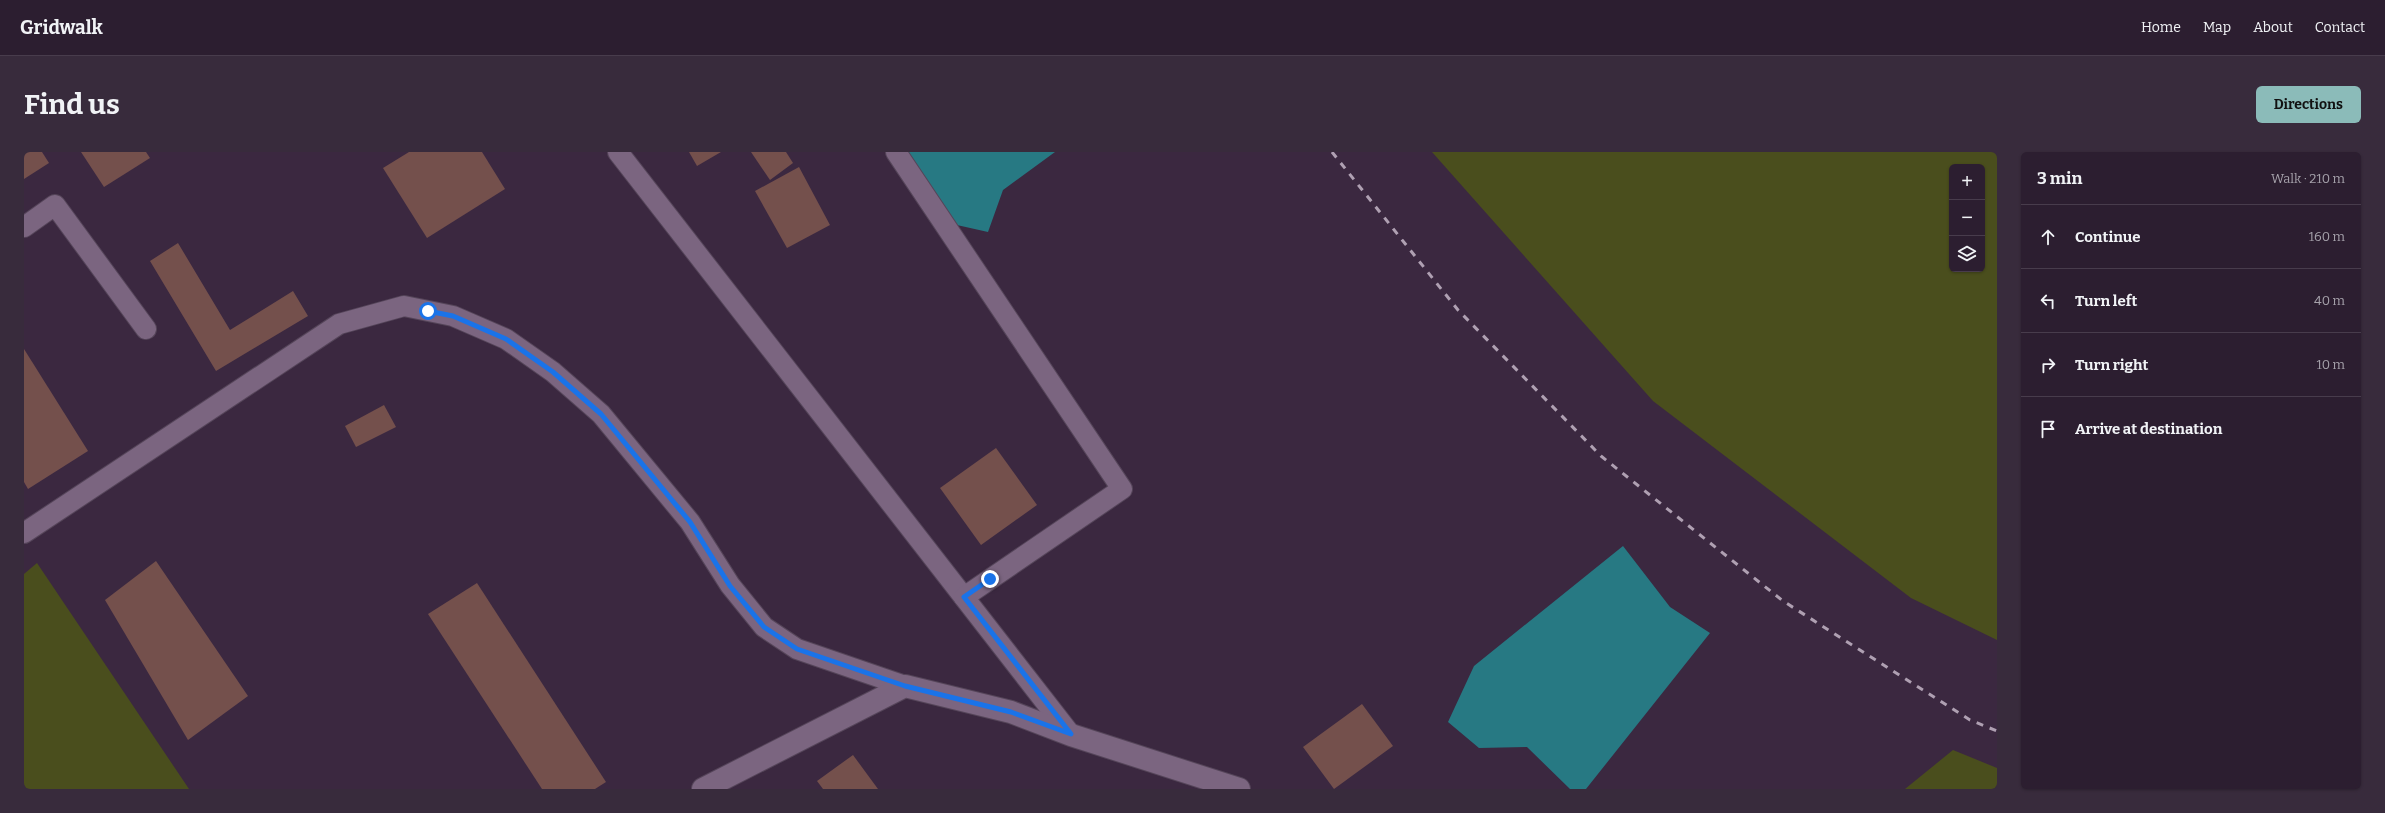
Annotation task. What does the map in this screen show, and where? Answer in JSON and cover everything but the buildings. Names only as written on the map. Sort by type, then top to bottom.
[{"type":"street","points":[[703,789],[905,686],[1011,712],[1071,734],[1239,789]]},
{"type":"lane","points":[[618,152],[1071,734]]},
{"type":"lane","points":[[896,152],[1122,489],[964,597]]},
{"type":"lane","points":[[24,227],[56,205],[146,329]]},
{"type":"lane","points":[[24,533],[339,324],[404,306],[453,316],[506,339],[553,372],[601,414],[690,522],[730,586],[764,627],[797,649],[905,686]]},
{"type":"shaded area","points":[[902,152],[1055,152],[1003,190],[988,232],[939,221]]},
{"type":"shaded area","points":[[1432,152],[1997,152],[1997,640],[1911,598],[1653,401]]},
{"type":"shaded area","points":[[1623,546],[1670,607],[1710,633],[1586,789],[1570,789],[1527,747],[1479,748],[1448,722],[1474,666]]},
{"type":"shaded area","points":[[37,563],[189,789],[24,789],[24,574]]},
{"type":"shaded area","points":[[1953,750],[1997,768],[1997,789],[1905,789]]},
{"type":"railway","points":[[1332,152],[1458,310],[1601,456],[1783,601],[1970,720],[1997,731]]},
{"type":"route","points":[[428,311],[453,316],[506,339],[553,372],[601,414],[690,522],[730,586],[764,627],[797,649],[905,686],[1011,712],[1071,734],[964,597],[990,579]]}]
